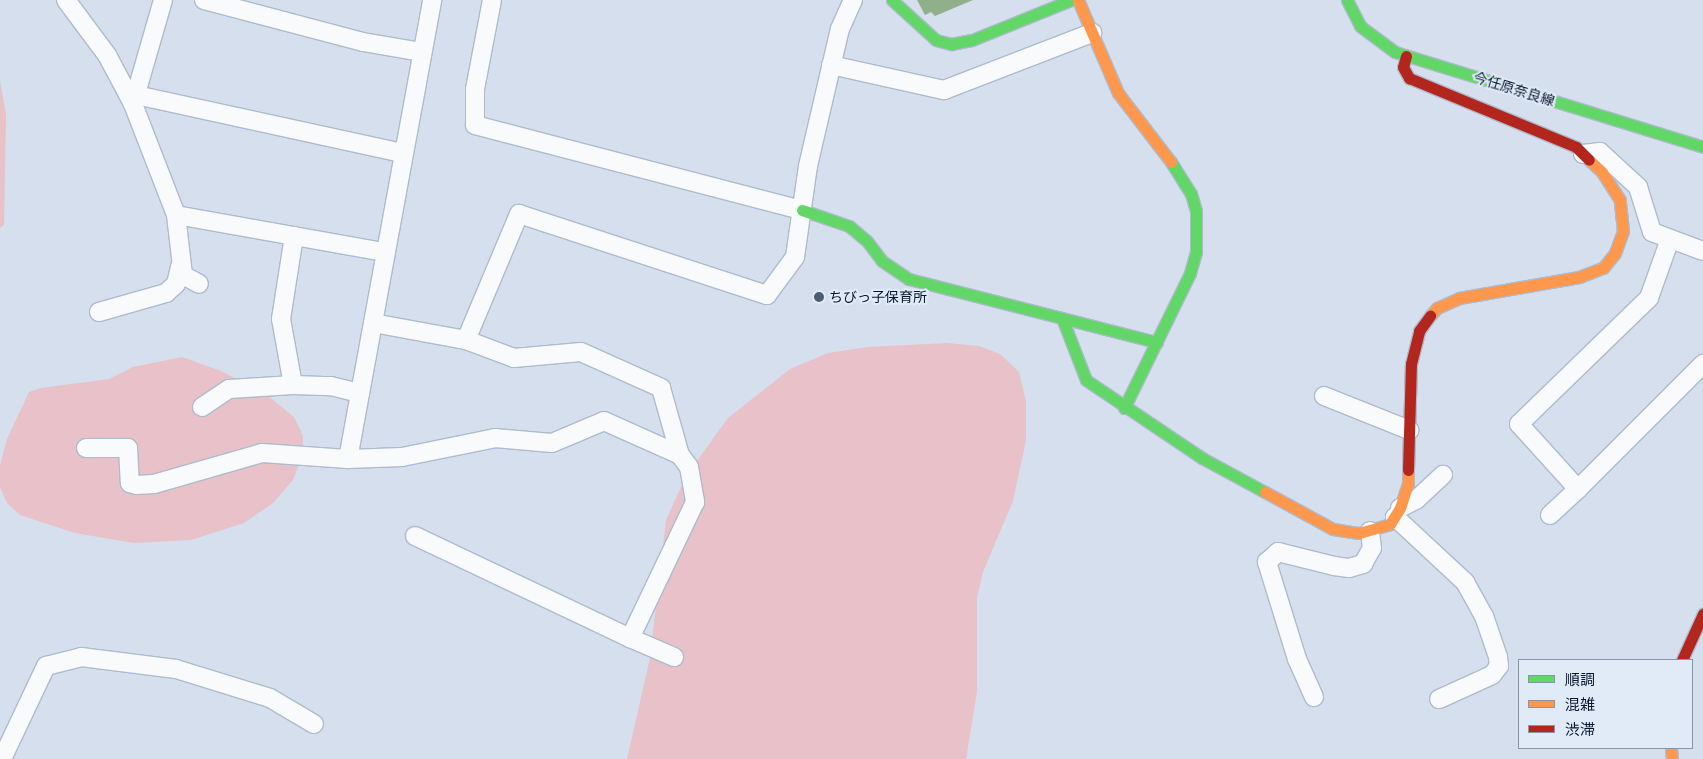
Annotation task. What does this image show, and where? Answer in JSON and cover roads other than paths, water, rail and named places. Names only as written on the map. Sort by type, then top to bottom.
[{"type":"street","points":[[66,0],[106,55],[135,100],[176,215],[180,266],[183,275],[199,284]]},
{"type":"street","points":[[135,100],[163,0]]},
{"type":"street","points":[[204,0],[363,42],[422,52]]},
{"type":"street","points":[[348,459],[384,252],[432,0]]},
{"type":"street","points":[[492,0],[475,88],[475,124],[802,210],[849,226],[868,241],[882,261],[909,280],[1157,342]]},
{"type":"street","points":[[466,340],[519,214],[767,295],[794,257],[808,166],[840,29],[853,0]]},
{"type":"street","points":[[892,0],[928,35],[952,44],[972,40],[1071,0]]},
{"type":"street","points":[[1078,0],[1118,93],[1179,172],[1191,194],[1196,211],[1196,252],[1157,342],[1124,408]]},
{"type":"street","name":"今任原奈良線","points":[[1347,0],[1360,26],[1395,52],[1703,147]]},
{"type":"street","points":[[831,66],[944,90],[1092,33]]},
{"type":"street","points":[[1062,318],[1086,380],[1124,408],[1202,458],[1333,529],[1370,531],[1390,524],[1408,484],[1411,364],[1419,331],[1437,308],[1459,298],[1579,277],[1603,268],[1615,253],[1623,232],[1620,200],[1602,172],[1576,147],[1409,78],[1403,67],[1406,56]]},
{"type":"street","points":[[135,100],[403,153]]},
{"type":"street","points":[[1583,154],[1600,152],[1638,187],[1652,232],[1703,251]]},
{"type":"street","points":[[176,215],[384,252]]},
{"type":"street","points":[[293,385],[280,319],[294,236]]},
{"type":"street","points":[[1578,489],[1519,424],[1649,298],[1670,239]]},
{"type":"street","points":[[99,312],[166,293],[176,284],[180,266]]},
{"type":"street","points":[[373,323],[466,340],[514,358],[581,352],[661,388],[680,455],[689,467],[696,502],[630,638]]},
{"type":"street","points":[[1550,515],[1703,364]]},
{"type":"street","points":[[202,407],[229,389],[293,385],[331,386],[360,393]]},
{"type":"street","points":[[1324,396],[1409,430]]},
{"type":"street","points":[[86,448],[128,448],[130,483],[137,485],[154,484],[262,453],[348,459],[402,458],[495,438],[552,443],[604,421],[680,455]]},
{"type":"street","points":[[1397,512],[1416,500],[1443,476]]},
{"type":"street","points":[[1397,512],[1465,582],[1484,616],[1498,657],[1499,666],[1492,675],[1439,699]]},
{"type":"street","points":[[1314,697],[1298,659],[1267,562],[1278,552],[1334,566],[1349,568],[1363,564],[1372,548],[1370,531]]},
{"type":"street","points":[[415,536],[674,657]]},
{"type":"street","points":[[1682,659],[1703,614]]},
{"type":"street","points":[[2,759],[46,666],[81,657],[176,669],[270,698],[314,724]]},
{"type":"place","name":"ちびっ子保育所","points":[[819,297]]}]
